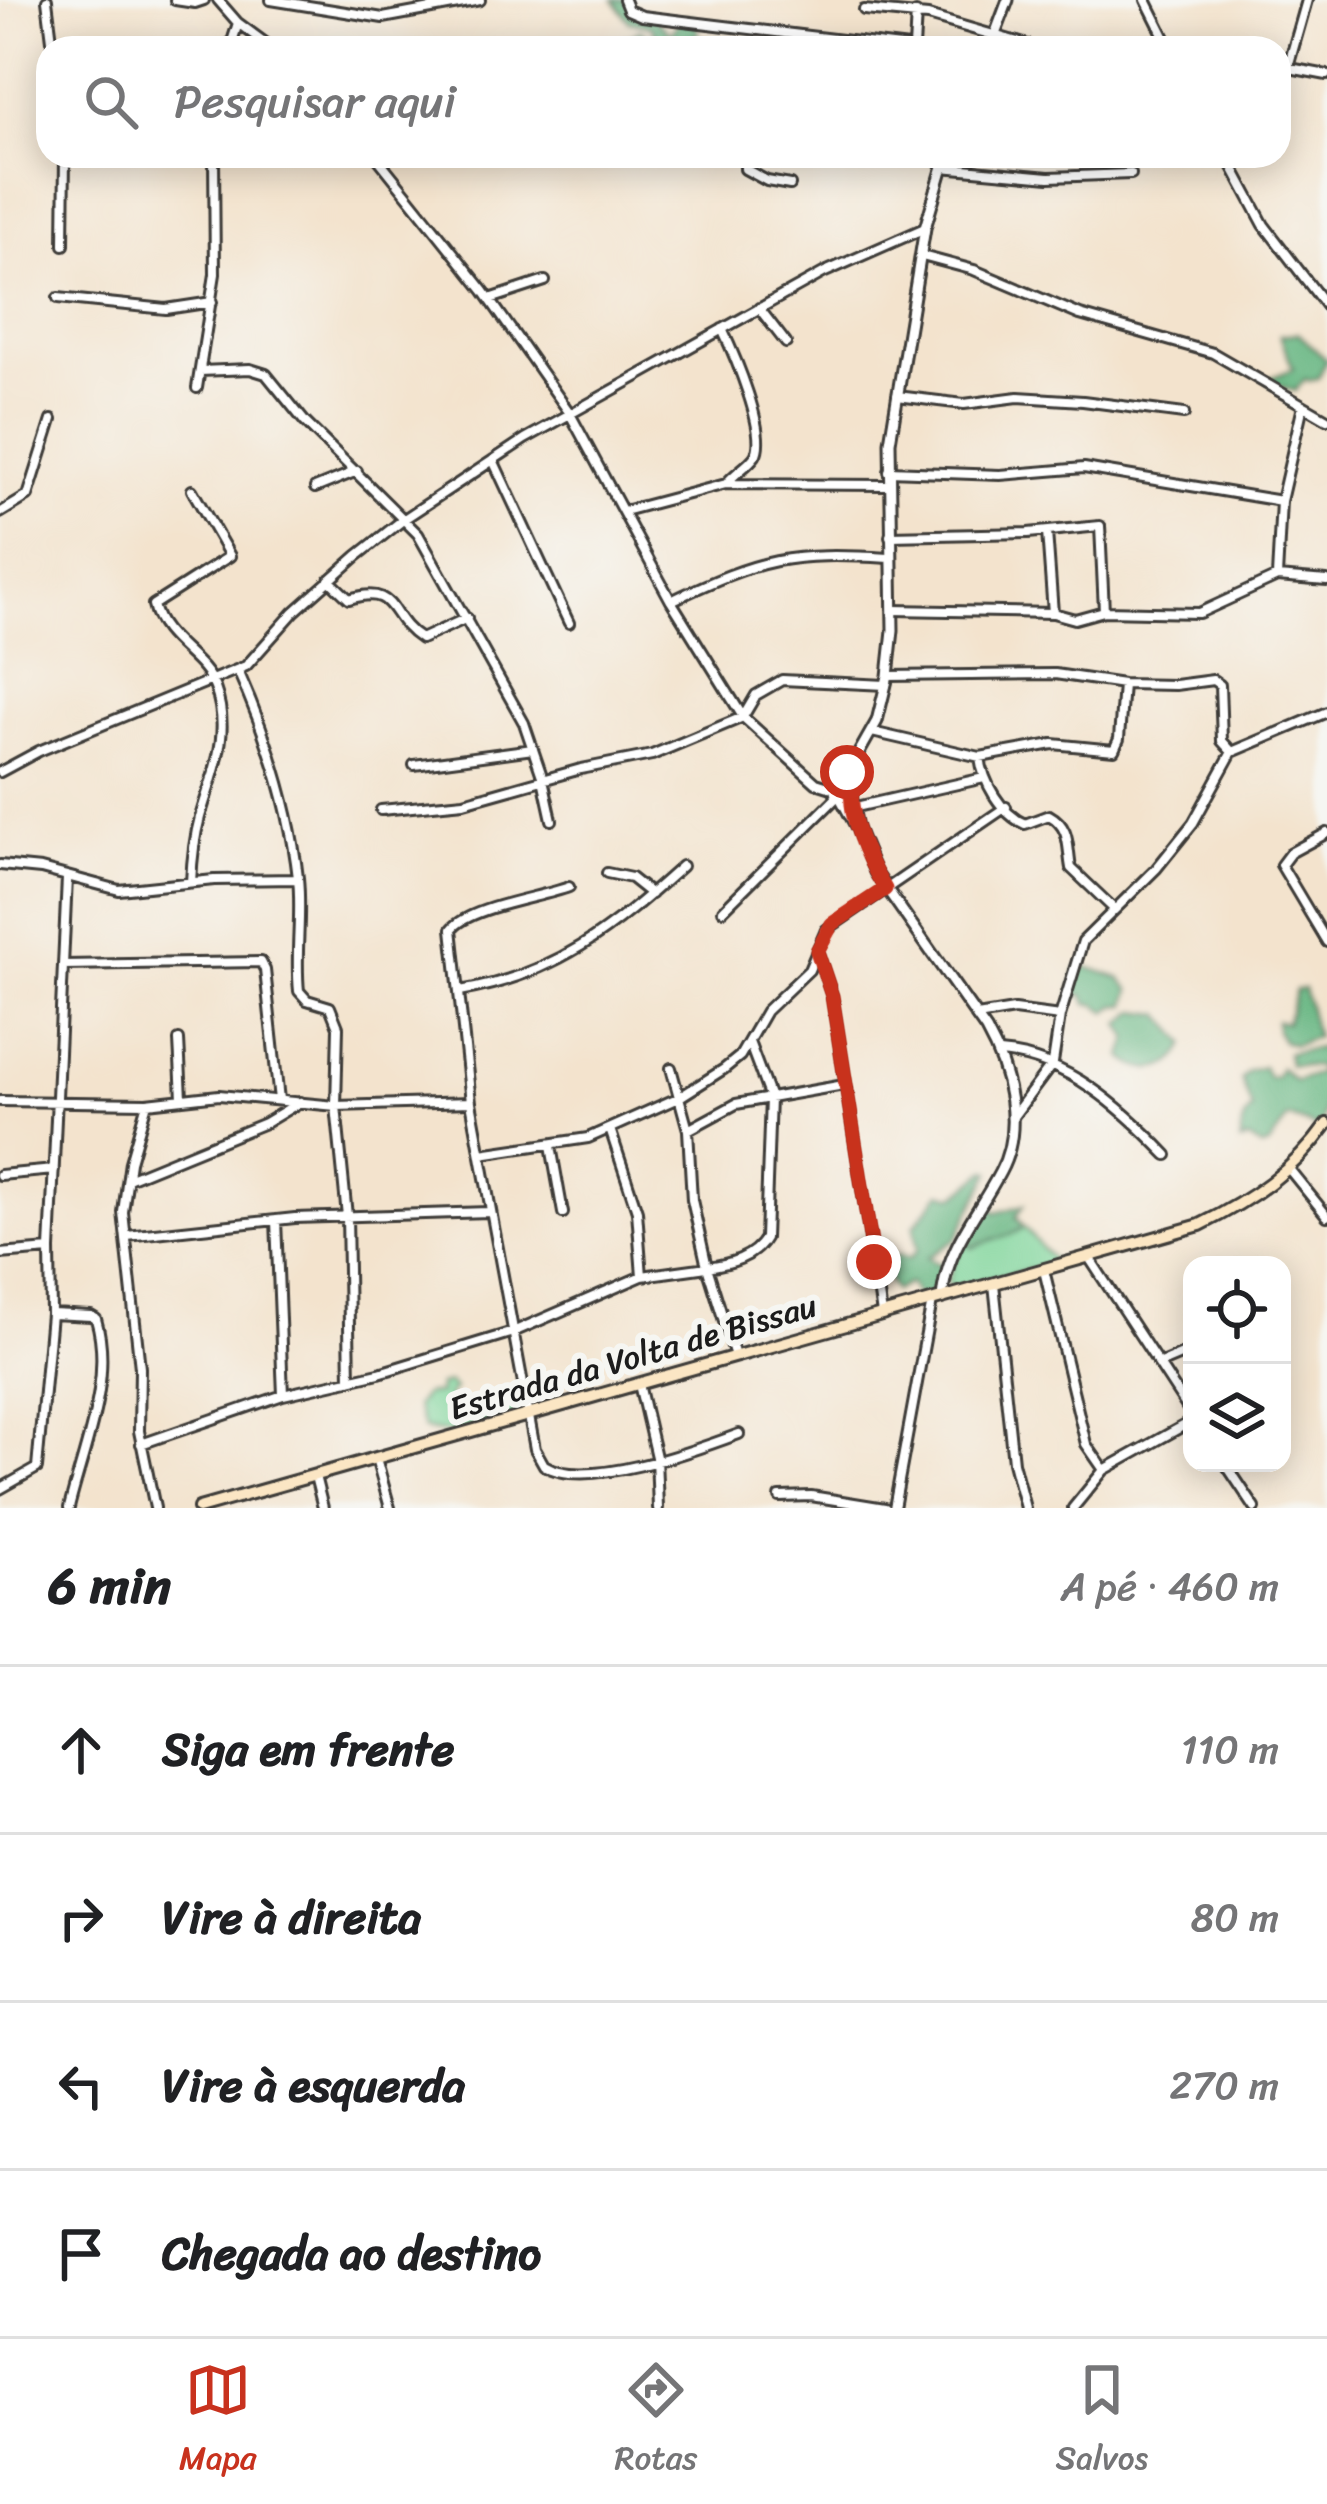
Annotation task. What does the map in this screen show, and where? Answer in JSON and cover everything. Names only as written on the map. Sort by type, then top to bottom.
[{"type":"main road","name":"Estrada da Volta de Bissau","points":[[199,1508],[1200,1226],[1241,1205],[1289,1169],[1327,1124]]},
{"type":"street","points":[[47,0],[52,36]]},
{"type":"street","points":[[176,0],[205,0]]},
{"type":"street","points":[[218,0],[256,36]]},
{"type":"street","points":[[271,0],[383,18],[480,0]]},
{"type":"street","points":[[624,0],[628,10],[642,16],[810,36]]},
{"type":"street","points":[[996,34],[1008,0]]},
{"type":"street","points":[[1146,0],[1164,36]]},
{"type":"street","points":[[1291,47],[1307,0]]},
{"type":"street","points":[[864,10],[916,14],[1002,36]]},
{"type":"street","points":[[913,36],[916,14]]},
{"type":"street","points":[[234,36],[238,22]]},
{"type":"street","points":[[1291,68],[1327,75]]},
{"type":"street","points":[[64,245],[65,168]]},
{"type":"street","points":[[197,388],[212,302],[214,168]]},
{"type":"street","points":[[386,168],[490,299],[569,412],[671,601],[743,717],[816,783],[845,794],[984,778]]},
{"type":"street","points":[[745,168],[752,176],[790,185]]},
{"type":"street","points":[[723,910],[845,794],[872,732],[887,680],[892,610],[888,470],[897,396],[926,228],[942,168]]},
{"type":"street","points":[[990,168],[1049,177],[1132,174]]},
{"type":"street","points":[[1233,168],[1264,225],[1327,307]]},
{"type":"street","points":[[0,772],[40,751],[238,671],[329,580],[404,518],[493,460],[569,412],[848,260],[926,228]]},
{"type":"street","points":[[922,256],[974,270],[1080,315],[1213,353],[1327,419]]},
{"type":"street","points":[[490,299],[545,281]]},
{"type":"street","points":[[58,298],[166,309],[212,302]]},
{"type":"street","points":[[759,308],[785,343]]},
{"type":"street","points":[[722,329],[742,375],[759,443],[753,459],[726,484]]},
{"type":"street","points":[[200,371],[250,369],[266,374],[304,422],[425,543],[509,693],[533,749],[552,820]]},
{"type":"street","points":[[897,396],[964,404],[1018,397],[1083,401],[1184,414]]},
{"type":"street","points":[[1277,577],[1281,501],[1303,406]]},
{"type":"street","points":[[0,513],[28,496],[52,420]]},
{"type":"street","points":[[493,460],[569,622]]},
{"type":"street","points":[[888,470],[1000,475],[1084,469],[1281,501]]},
{"type":"street","points":[[315,488],[357,471]]},
{"type":"street","points":[[624,511],[726,484],[888,485]]},
{"type":"street","points":[[191,883],[193,845],[224,730],[223,712],[212,680],[173,640],[153,610],[157,600],[230,556],[192,490]]},
{"type":"street","points":[[889,536],[1100,526],[1104,611]]},
{"type":"street","points":[[1047,532],[1053,614]]},
{"type":"street","points":[[671,601],[739,569],[781,557],[889,558]]},
{"type":"street","points":[[892,610],[1053,614],[1075,620],[1104,611],[1199,613],[1277,577],[1327,580]]},
{"type":"street","points":[[329,580],[350,599],[371,592],[380,595],[417,638],[467,618]]},
{"type":"street","points":[[238,671],[277,775],[298,879],[299,991],[307,1000],[330,1006],[335,1014],[336,1106],[347,1216],[350,1380]]},
{"type":"street","points":[[381,810],[464,802],[652,755],[743,717],[751,700],[782,680],[1055,674],[1123,684],[1217,681],[1222,741],[1232,752]]},
{"type":"street","points":[[872,732],[980,757],[1053,744],[1114,750],[1123,684]]},
{"type":"street","points":[[1012,1119],[1053,1063],[1060,1016],[1083,940],[1156,869],[1193,823],[1232,752],[1327,712]]},
{"type":"street","points":[[414,765],[533,749]]},
{"type":"street","points":[[980,757],[984,778],[1016,821],[1025,824],[1049,815],[1056,818],[1069,838],[1071,868],[1114,909]]},
{"type":"street","points":[[780,1497],[811,1496],[889,1508],[947,1266],[958,1239],[1003,1168],[1012,1119],[999,1053],[885,889],[845,794]]},
{"type":"street","points":[[845,794],[857,828]]},
{"type":"street","points":[[481,1154],[551,1146],[610,1129],[680,1097],[732,1064],[766,1010],[809,970],[832,924],[1006,808]]},
{"type":"street","points":[[1327,833],[1291,853],[1281,865],[1327,942]]},
{"type":"street","points":[[0,865],[40,869],[119,890],[298,879]]},
{"type":"street","points":[[460,991],[517,979],[553,964],[617,924],[682,866]]},
{"type":"street","points":[[607,873],[631,878],[651,894]]},
{"type":"street","points":[[0,1489],[37,1468],[51,1314],[67,878]]},
{"type":"street","points":[[568,886],[456,923],[452,929],[471,1102],[535,1449],[552,1470],[571,1473],[656,1464],[739,1434]]},
{"type":"street","points":[[817,951],[832,996],[882,1314]]},
{"type":"street","points":[[62,965],[261,962],[279,1100]]},
{"type":"street","points":[[977,1016],[1014,1010],[1060,1016]]},
{"type":"street","points":[[179,1040],[182,1098]]},
{"type":"street","points":[[141,1444],[283,1395],[513,1332],[642,1276],[744,1258],[764,1238],[770,1098],[749,1040]]},
{"type":"street","points":[[999,1053],[1053,1063],[1135,1121],[1167,1154]]},
{"type":"street","points":[[670,1068],[688,1130],[692,1200],[707,1268],[736,1356]]},
{"type":"street","points":[[688,1130],[726,1108],[844,1085]]},
{"type":"street","points":[[0,1101],[147,1103],[219,1095],[336,1106],[471,1102]]},
{"type":"street","points":[[127,1180],[265,1123],[300,1102]]},
{"type":"street","points":[[147,1103],[123,1212],[140,1368],[141,1444],[155,1508]]},
{"type":"street","points":[[610,1129],[637,1211],[642,1276]]},
{"type":"street","points":[[551,1146],[563,1213]]},
{"type":"street","points":[[1289,1169],[1327,1216]]},
{"type":"street","points":[[0,1175],[54,1170]]},
{"type":"street","points":[[127,1236],[276,1220],[490,1212]]},
{"type":"street","points":[[276,1220],[283,1395]]},
{"type":"street","points":[[0,1254],[50,1250]]},
{"type":"street","points":[[1090,1258],[1183,1403]]},
{"type":"street","points":[[1044,1270],[1086,1444],[1104,1470]]},
{"type":"street","points":[[994,1283],[1013,1462],[1025,1508]]},
{"type":"street","points":[[51,1314],[91,1316],[99,1335],[97,1397],[68,1508]]},
{"type":"street","points":[[1159,1364],[1183,1354]]},
{"type":"street","points":[[639,1384],[656,1464],[658,1508]]},
{"type":"street","points":[[1073,1508],[1104,1470],[1183,1423]]},
{"type":"street","points":[[376,1458],[390,1508]]},
{"type":"street","points":[[1231,1472],[1256,1508]]},
{"type":"street","points":[[314,1474],[323,1508]]},
{"type":"green space","points":[[613,0],[623,0],[637,13],[649,12],[671,34],[681,18],[692,16],[699,33],[652,36],[651,26],[629,21]]},
{"type":"green space","points":[[1298,333],[1327,360],[1318,378],[1305,379],[1295,391],[1269,383],[1270,378],[1293,369],[1280,335]]},
{"type":"green space","points":[[1084,966],[1120,978],[1131,990],[1127,1005],[1108,1012],[1087,1004],[1084,995],[1071,994],[1076,971]]},
{"type":"green space","points":[[1304,989],[1316,1037],[1293,1045],[1282,1041],[1276,1021],[1286,1022],[1296,990]]},
{"type":"green space","points":[[1137,1011],[1161,1014],[1186,1043],[1168,1065],[1140,1068],[1123,1057],[1129,1038],[1121,1024]]},
{"type":"green space","points":[[1327,1049],[1320,1129],[1288,1117],[1269,1146],[1262,1148],[1249,1139],[1240,1142],[1244,1119],[1252,1109],[1241,1079],[1248,1071],[1263,1067],[1268,1078],[1276,1077],[1280,1068],[1295,1081],[1319,1073],[1319,1067],[1289,1065],[1287,1053]]},
{"type":"green space","points":[[987,1170],[991,1172],[956,1239],[927,1258],[942,1265],[934,1298],[925,1300],[915,1294],[909,1283],[894,1291],[890,1272],[879,1281],[871,1276],[873,1265],[898,1255],[909,1259],[917,1250],[914,1226],[941,1192],[956,1196]]},
{"type":"green space","points":[[990,1205],[996,1213],[1024,1205],[1016,1217],[1024,1227],[971,1248],[966,1240],[970,1229]]},
{"type":"green space","points":[[1024,1227],[1056,1264],[951,1287],[947,1281],[964,1240],[972,1248]]},
{"type":"green space","points":[[449,1383],[454,1389],[448,1396],[453,1417],[471,1416],[485,1404],[518,1401],[520,1408],[515,1415],[469,1429],[423,1428],[416,1406],[425,1394],[438,1394],[439,1385]]},
{"type":"route","points":[[847,772],[843,781],[852,786],[857,828],[885,889],[832,924],[817,951],[832,996],[874,1262]]}]
